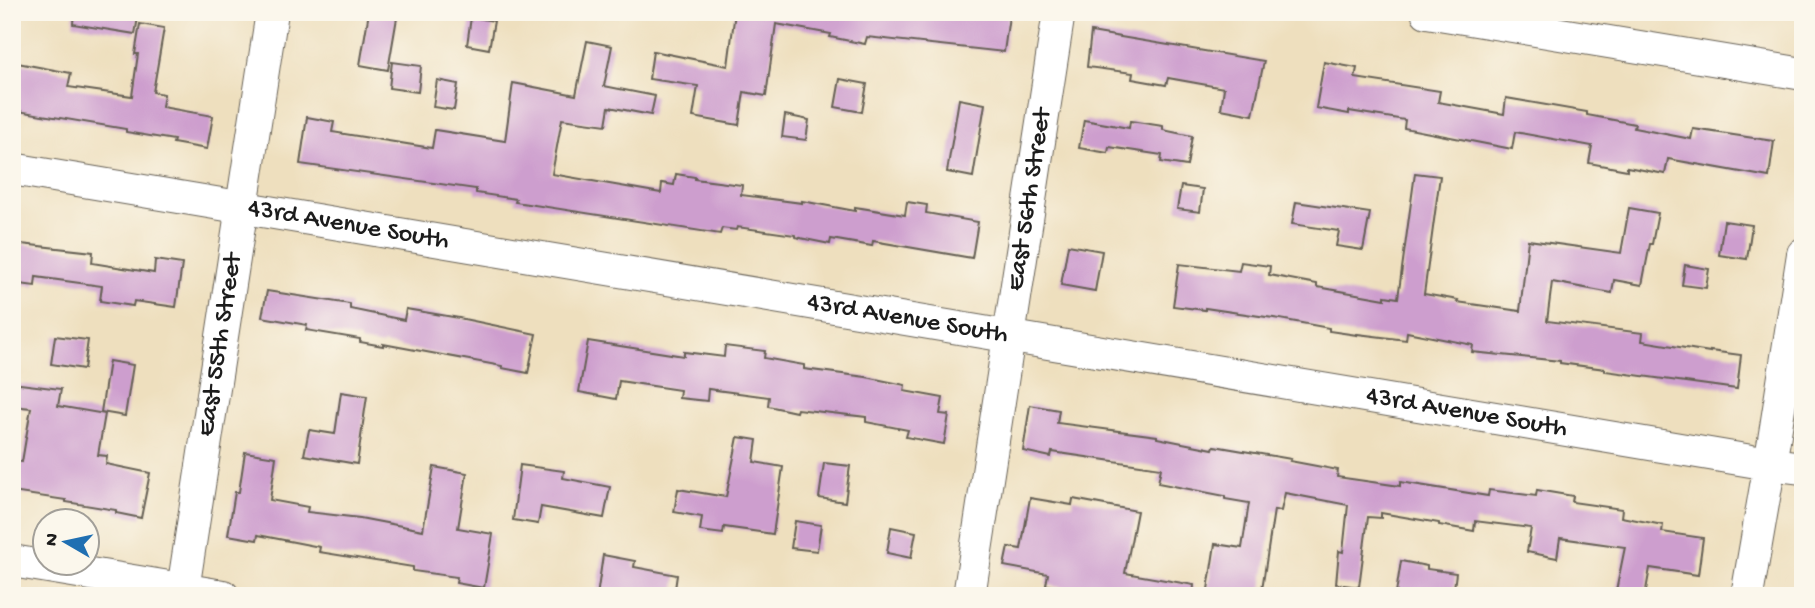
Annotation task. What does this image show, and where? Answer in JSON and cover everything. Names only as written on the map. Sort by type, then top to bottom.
[{"type":"street","name":"East 55th Street","points":[[183,592],[272,12]]},
{"type":"street","name":"East 56th Street","points":[[969,596],[1059,12]]},
{"type":"street","points":[[1427,12],[1803,74]]},
{"type":"street","name":"43rd Avenue South","points":[[12,169],[1803,468]]},
{"type":"street","points":[[1747,596],[1803,254]]},
{"type":"street","points":[[12,561],[183,592],[223,596]]},
{"type":"building","points":[[74,12],[139,12],[135,34],[73,24]]},
{"type":"building","points":[[369,12],[398,12],[388,70],[360,65]]},
{"type":"building","points":[[735,12],[980,12],[1009,16],[1004,52],[867,37],[865,44],[830,37],[831,34],[776,24],[766,96],[744,92],[739,125],[693,117],[698,86],[649,79],[653,51],[728,66]]},
{"type":"building","points":[[471,17],[494,21],[489,49],[467,45]]},
{"type":"building","points":[[140,24],[164,28],[153,92],[164,94],[162,107],[213,116],[207,149],[126,132],[126,129],[12,110],[12,62],[71,73],[68,87],[132,96]]},
{"type":"building","points":[[1091,32],[1264,61],[1253,115],[1221,109],[1224,88],[1168,78],[1166,85],[1132,79],[1133,73],[1087,67]]},
{"type":"building","points":[[587,41],[612,46],[604,86],[655,96],[651,115],[609,107],[606,125],[562,119],[552,174],[661,193],[662,183],[674,185],[676,174],[742,185],[741,195],[802,201],[855,211],[855,207],[905,215],[907,202],[927,205],[926,213],[978,222],[972,258],[873,241],[872,246],[831,239],[830,244],[795,235],[737,227],[736,230],[722,228],[720,234],[515,202],[516,199],[476,193],[476,189],[300,164],[307,117],[334,122],[332,132],[432,148],[435,130],[505,141],[513,83],[576,95]]},
{"type":"building","points":[[392,62],[421,66],[418,92],[389,88]]},
{"type":"building","points":[[1324,62],[1357,68],[1355,78],[1440,91],[1438,102],[1504,114],[1506,98],[1587,112],[1587,115],[1635,124],[1634,128],[1691,139],[1693,129],[1774,141],[1769,177],[1668,159],[1665,174],[1627,167],[1627,170],[1589,163],[1592,146],[1515,132],[1512,149],[1404,128],[1405,120],[1316,108]]},
{"type":"building","points":[[840,79],[867,84],[862,112],[835,107]]},
{"type":"building","points":[[437,80],[458,84],[454,110],[433,107]]},
{"type":"building","points":[[959,99],[985,104],[973,177],[947,172]]},
{"type":"building","points":[[785,115],[809,120],[806,140],[782,137]]},
{"type":"building","points":[[1084,120],[1129,128],[1130,121],[1163,126],[1163,130],[1192,136],[1187,166],[1161,162],[1162,155],[1109,147],[1108,153],[1079,148]]},
{"type":"building","points":[[1415,173],[1440,176],[1424,294],[1458,300],[1457,302],[1520,311],[1528,240],[1621,253],[1629,208],[1658,213],[1642,285],[1614,280],[1612,293],[1552,282],[1547,321],[1643,333],[1642,341],[1741,355],[1737,389],[1605,371],[1560,361],[1472,352],[1473,345],[1407,332],[1406,340],[1357,335],[1280,319],[1173,306],[1179,264],[1239,271],[1241,262],[1270,266],[1269,275],[1317,284],[1317,287],[1385,299],[1385,296],[1398,298]]},
{"type":"building","points":[[1181,186],[1203,189],[1200,212],[1177,209]]},
{"type":"building","points":[[1296,202],[1370,213],[1363,250],[1336,246],[1339,231],[1292,224]]},
{"type":"building","points":[[1724,221],[1752,225],[1747,259],[1719,255]]},
{"type":"building","points":[[12,243],[93,252],[92,263],[154,273],[155,260],[182,264],[176,307],[134,301],[133,306],[100,301],[102,286],[36,277],[35,286],[12,283]]},
{"type":"building","points":[[1068,245],[1102,251],[1095,291],[1061,285]]},
{"type":"building","points":[[1685,265],[1709,269],[1706,288],[1682,285]]},
{"type":"building","points":[[267,291],[350,304],[350,309],[404,320],[406,309],[536,334],[528,373],[383,344],[360,342],[360,339],[306,330],[307,325],[262,317]]},
{"type":"building","points":[[55,336],[88,340],[84,369],[51,364]]},
{"type":"building","points":[[588,341],[684,356],[684,352],[724,357],[725,346],[765,351],[764,358],[804,365],[804,369],[905,385],[904,391],[943,398],[940,414],[949,415],[944,444],[906,437],[908,430],[866,422],[866,417],[797,409],[796,412],[768,406],[769,397],[708,389],[707,401],[679,398],[680,390],[619,381],[616,399],[579,392]]},
{"type":"building","points":[[109,361],[133,365],[125,416],[101,412]]},
{"type":"building","points":[[12,383],[61,389],[58,406],[105,414],[98,455],[107,456],[106,464],[150,473],[141,518],[116,513],[116,510],[102,506],[12,492],[12,460],[22,462],[31,408],[12,406]]},
{"type":"building","points":[[341,392],[367,396],[357,464],[304,455],[309,430],[335,434]]},
{"type":"building","points":[[1030,405],[1059,410],[1057,423],[1157,436],[1213,449],[1214,446],[1291,459],[1290,461],[1338,470],[1337,477],[1400,486],[1400,482],[1488,496],[1489,490],[1536,496],[1537,490],[1573,496],[1572,502],[1622,509],[1621,517],[1663,525],[1662,532],[1703,538],[1698,575],[1650,568],[1645,596],[1615,596],[1625,547],[1560,538],[1557,558],[1527,552],[1531,528],[1475,521],[1474,531],[1381,513],[1381,518],[1368,517],[1359,587],[1336,584],[1339,551],[1343,552],[1348,505],[1285,493],[1281,511],[1274,510],[1261,596],[1207,596],[1215,544],[1242,548],[1249,503],[1158,483],[1161,468],[1052,452],[1051,457],[1023,451]]},
{"type":"building","points":[[738,437],[757,440],[754,462],[783,467],[773,534],[724,527],[723,534],[700,531],[702,517],[674,512],[678,489],[726,497]]},
{"type":"building","points":[[245,452],[276,457],[270,500],[308,507],[307,512],[360,518],[423,530],[434,467],[467,473],[458,528],[493,534],[484,588],[456,583],[457,577],[413,571],[413,567],[319,552],[320,547],[258,535],[257,540],[228,535],[235,492],[239,492]]},
{"type":"building","points":[[824,463],[850,466],[845,502],[819,498]]},
{"type":"building","points":[[520,465],[564,471],[563,478],[610,487],[604,518],[541,507],[538,524],[513,520]]},
{"type":"building","points":[[1030,498],[1072,505],[1073,499],[1137,511],[1125,573],[1194,585],[1193,596],[1115,596],[1046,585],[1048,574],[1004,566],[1008,547],[1021,549]]},
{"type":"building","points":[[795,521],[821,525],[817,551],[791,548]]},
{"type":"building","points":[[891,527],[916,532],[911,558],[887,553]]},
{"type":"building","points":[[603,555],[635,561],[634,567],[677,575],[674,596],[597,596]]},
{"type":"building","points":[[1401,561],[1427,566],[1427,569],[1456,573],[1453,596],[1412,596],[1396,593]]}]
